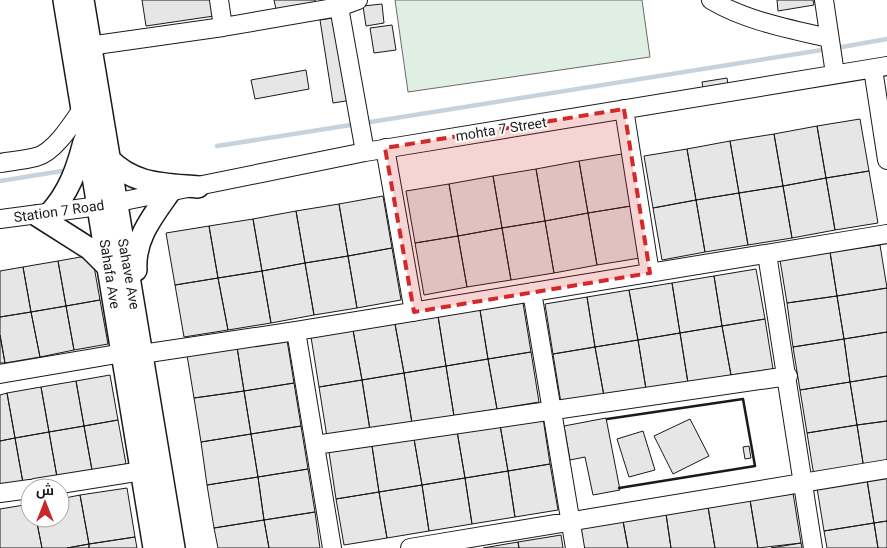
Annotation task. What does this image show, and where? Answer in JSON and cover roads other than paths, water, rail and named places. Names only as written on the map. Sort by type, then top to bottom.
[{"type":"main road","name":"Sahafa Ave","points":[[64,0],[86,137],[108,204],[110,268],[132,353],[142,471],[154,548]]},
{"type":"main road","name":"Sahave Ave","points":[[83,0],[108,158],[108,204],[138,325],[132,353],[174,548]]},
{"type":"main road","points":[[86,137],[73,179],[59,203],[44,214],[90,249],[110,268]]},
{"type":"main road","points":[[108,158],[118,169],[132,178],[198,187]]},
{"type":"main road","points":[[138,325],[140,305],[136,250],[145,230],[169,193]]},
{"type":"street","points":[[219,0],[223,28]]},
{"type":"street","points":[[89,46],[223,28],[339,7],[358,0]]},
{"type":"street","points":[[711,0],[723,7],[764,22],[829,38]]},
{"type":"street","points":[[824,0],[835,74]]},
{"type":"street","points":[[339,7],[365,152]]},
{"type":"street","points":[[880,68],[887,160]]},
{"type":"street","name":"mohta 7 Street","points":[[108,204],[198,187],[239,176],[386,148],[880,68]]},
{"type":"street","points":[[0,162],[37,157],[44,153],[63,135],[96,90]]},
{"type":"street","points":[[624,109],[650,273]]},
{"type":"street","points":[[386,148],[414,312]]},
{"type":"street","name":"Station 7 Road","points":[[0,219],[108,204]]},
{"type":"street","points":[[0,374],[132,353],[296,331],[887,234]]},
{"type":"street","points":[[767,254],[788,376],[813,548]]},
{"type":"street","points":[[532,292],[574,548]]},
{"type":"street","points":[[296,331],[332,548]]},
{"type":"street","points":[[315,444],[788,376]]},
{"type":"street","points":[[410,548],[887,469]]},
{"type":"street","points":[[70,482],[142,471]]},
{"type":"street","points":[[0,494],[20,491]]},
{"type":"waterway","points":[[836,48],[887,39]]},
{"type":"waterway","points":[[364,123],[828,49]]},
{"type":"waterway","points":[[217,146],[357,124]]},
{"type":"waterway","points":[[0,181],[68,170]]}]
